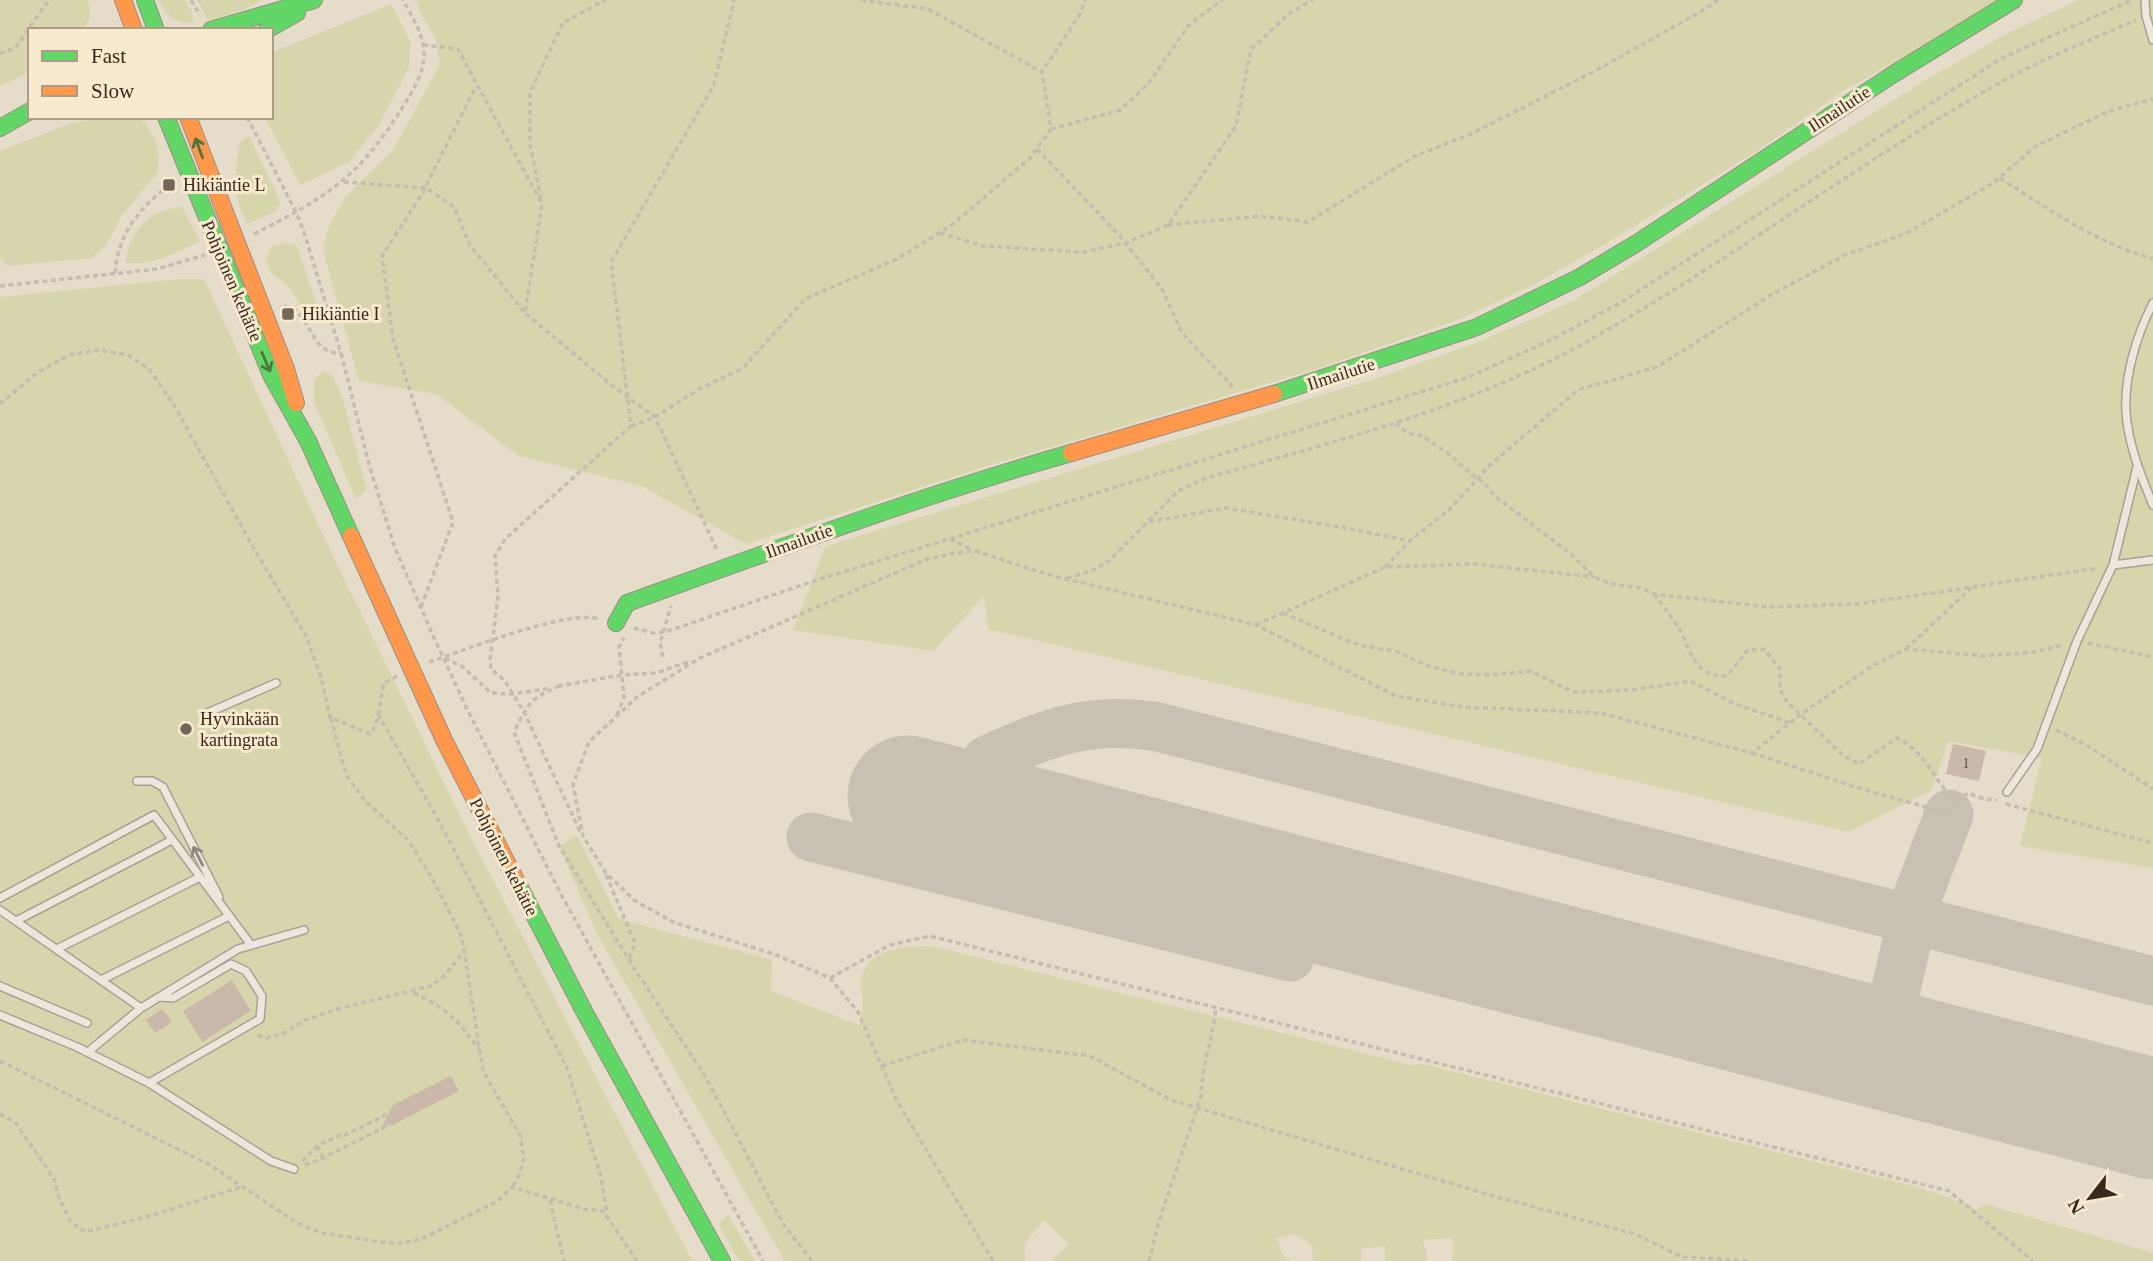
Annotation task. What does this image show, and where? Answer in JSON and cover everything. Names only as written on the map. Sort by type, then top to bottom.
[{"type":"main road","points":[[123,0],[133,28]]},
{"type":"main road","points":[[145,0],[155,28]]},
{"type":"main road","points":[[218,28],[316,0]]},
{"type":"main road","points":[[270,28],[316,0]]},
{"type":"main road","name":"Ilmailutie","points":[[620,630],[627,603],[856,520],[989,476],[1242,404],[1431,345],[1489,321],[1580,277],[1637,243],[1892,75],[2014,0]]},
{"type":"main road","points":[[0,128],[26,115]]},
{"type":"main road","name":"Pohjoinen kehätie","points":[[167,119],[271,374],[308,441],[444,740],[585,1013],[722,1261]]},
{"type":"main road","name":"Pohjoinen kehätie","points":[[189,119],[286,369],[308,441]]},
{"type":"lane","points":[[2145,0],[2146,16],[2153,40]]},
{"type":"lane","points":[[2153,303],[2128,375],[2126,413],[2137,467],[2153,505]]},
{"type":"lane","points":[[2007,793],[2037,749],[2077,641],[2113,565],[2137,467]]},
{"type":"lane","points":[[2113,565],[2153,560]]},
{"type":"lane","points":[[205,714],[276,683]]},
{"type":"lane","points":[[137,781],[152,781],[163,787],[229,916]]},
{"type":"lane","points":[[0,898],[154,815],[251,945]]},
{"type":"lane","points":[[16,921],[172,840]]},
{"type":"lane","points":[[57,949],[200,877]]},
{"type":"lane","points":[[0,910],[141,1008]]},
{"type":"lane","points":[[101,979],[229,916]]},
{"type":"lane","points":[[88,1052],[141,1008],[238,949],[304,930]]},
{"type":"lane","points":[[149,1083],[260,1020],[262,996],[246,971],[231,964],[173,998],[160,996]]},
{"type":"lane","points":[[0,986],[87,1023]]},
{"type":"lane","points":[[0,1015],[88,1052],[149,1083],[271,1161],[294,1169]]},
{"type":"path","points":[[29,28],[49,0]]},
{"type":"path","points":[[249,237],[331,192],[344,182],[373,151],[406,102],[422,70],[424,46],[403,0]]},
{"type":"path","points":[[525,313],[542,204],[530,144],[530,92],[563,23],[605,0]]},
{"type":"path","points":[[631,426],[611,262],[714,86],[734,0]]},
{"type":"path","points":[[861,0],[928,9],[1042,72]]},
{"type":"path","points":[[1051,129],[1042,72],[1080,14],[1085,0]]},
{"type":"path","points":[[629,960],[635,943],[606,873],[583,836],[524,712],[505,681],[491,669],[498,596],[495,556],[505,540],[631,426],[655,417],[701,388],[743,368],[806,299],[897,258],[952,225],[1029,159],[1051,129],[1120,110],[1148,84],[1189,25],[1222,0]]},
{"type":"path","points":[[1168,225],[1236,126],[1251,49],[1290,13],[1313,0]]},
{"type":"path","points":[[940,233],[982,246],[1083,252],[1126,243],[1168,225],[1262,216],[1308,222],[1415,156],[1469,135],[1593,72],[1718,0]]},
{"type":"path","points":[[1065,579],[1091,571],[1109,561],[1178,491],[1207,478],[1396,423],[1482,391],[1573,350],[1653,304],[1879,156],[1988,89],[2044,60],[2146,16]]},
{"type":"path","points":[[0,54],[15,48],[28,30]]},
{"type":"path","points":[[424,46],[458,48],[476,86],[542,204]]},
{"type":"path","points":[[421,608],[453,522],[393,339],[382,256],[425,188],[476,86]]},
{"type":"path","points":[[1256,625],[1384,567],[1410,541],[1449,510],[1491,464],[1578,390],[1657,367],[1771,295],[1843,256],[1909,232],[2000,178],[2036,146],[2109,111],[2153,99]]},
{"type":"path","points":[[248,119],[296,212],[341,353],[383,512],[395,548],[443,657],[562,896],[764,1261]]},
{"type":"path","points":[[1037,148],[1126,243],[1162,289],[1182,333],[1239,393],[1242,404]]},
{"type":"path","points":[[2000,178],[2071,224],[2120,250],[2153,259]]},
{"type":"path","points":[[344,182],[425,188],[454,206],[470,245],[525,313],[655,417],[725,569]]},
{"type":"path","points":[[116,274],[117,257],[128,227],[151,200],[169,185]]},
{"type":"path","points":[[1,284],[157,269],[207,254]]},
{"type":"path","points":[[284,306],[292,307],[298,312],[322,349],[341,353]]},
{"type":"path","points":[[0,404],[37,373],[69,355],[98,350],[128,355],[149,369],[174,405],[306,636],[321,677],[345,775],[365,801],[407,839],[462,937],[483,1070],[520,1135],[524,1160],[517,1181],[498,1200],[421,1239],[402,1243],[321,1233],[298,1223],[210,1165],[0,1061]]},
{"type":"path","points":[[1396,423],[1408,433],[1420,435],[1448,453],[1496,497],[1571,554],[1594,577]]},
{"type":"path","points":[[1147,523],[1225,508],[1410,541]]},
{"type":"path","points":[[950,539],[975,551],[1065,579],[1256,625],[1396,696],[1463,707],[1600,713],[1752,753],[1948,814],[1956,802],[1968,793],[2153,843]]},
{"type":"path","points":[[443,657],[463,667],[491,693],[513,694],[622,675],[656,673],[700,658],[925,560],[975,551]]},
{"type":"path","points":[[1384,567],[1474,564],[1594,577],[1611,584],[1642,587],[1654,594],[1671,616],[1701,668],[1713,677],[1727,676],[1748,650],[1764,649],[1780,669],[1780,690],[1788,703],[1844,756],[1859,764],[1897,738],[1911,744],[1956,802]]},
{"type":"path","points":[[1654,594],[1769,607],[1859,604],[2113,565]]},
{"type":"path","points":[[663,657],[660,643],[673,597],[671,587]]},
{"type":"path","points":[[1752,753],[1801,714],[1872,666],[1906,649],[1973,587]]},
{"type":"path","points":[[1283,612],[1346,640],[1395,651],[1426,666],[1459,674],[1493,675],[1531,671],[1573,692],[1633,690],[1690,681],[1733,703],[1790,723]]},
{"type":"path","points":[[330,717],[370,734],[377,725],[384,684],[410,667],[576,617]]},
{"type":"path","points":[[616,716],[624,697],[620,630]]},
{"type":"path","points":[[1906,649],[1984,656],[2035,652],[2077,641],[2153,657]]},
{"type":"path","points":[[583,836],[573,784],[589,742],[637,697],[700,658]]},
{"type":"path","points":[[560,686],[538,695],[524,712],[514,732],[559,846],[705,1076],[784,1225],[812,1261]]},
{"type":"path","points":[[377,713],[441,825],[567,1068],[601,1177],[608,1218]]},
{"type":"path","points":[[2046,725],[2088,746],[2153,789]]},
{"type":"path","points":[[1995,801],[2007,793]]},
{"type":"path","points":[[606,873],[634,900],[673,922],[774,954],[830,978],[858,1012],[897,1101],[993,1261]]},
{"type":"path","points":[[830,978],[890,945],[930,936],[1949,1191],[2033,1261]]},
{"type":"path","points":[[242,1030],[266,1038],[284,1033],[305,1020],[337,1009],[412,993],[431,986],[444,976],[465,950]]},
{"type":"path","points":[[412,993],[440,1006],[481,1052]]},
{"type":"path","points":[[1149,1261],[1157,1224],[1198,1107],[1216,1007]]},
{"type":"path","points":[[881,1066],[963,1040],[1090,1056],[1171,1100],[1490,1195],[1635,1234],[1682,1257],[1751,1261]]},
{"type":"path","points":[[294,1169],[317,1146],[390,1113]]},
{"type":"path","points":[[0,1114],[15,1122],[54,1178],[59,1198],[70,1221],[85,1232],[146,1217],[244,1186]]},
{"type":"path","points":[[294,1169],[323,1158],[395,1122]]},
{"type":"path","points":[[343,1136],[348,1146]]},
{"type":"path","points":[[317,1146],[323,1158]]},
{"type":"path","points":[[512,1187],[584,1209],[603,1211],[637,1261]]},
{"type":"path","points":[[550,1200],[564,1261]]},
{"type":"shaded area","points":[[0,0],[88,0],[90,19],[83,28],[28,28],[28,72],[0,87]]},
{"type":"shaded area","points":[[158,0],[185,0],[191,9],[194,22],[182,22],[172,18]]},
{"type":"shaded area","points":[[197,0],[263,0],[209,21]]},
{"type":"shaded area","points":[[416,0],[2003,0],[1843,91],[1757,151],[1600,247],[1533,285],[1460,319],[1317,369],[987,466],[746,544],[642,486],[519,456],[436,394],[359,381],[323,250],[329,226],[346,196],[394,149],[440,64],[436,39],[420,13]]},
{"type":"shaded area","points":[[2079,0],[2153,0],[2153,868],[2020,846],[2042,758],[1948,741],[1932,790],[1849,832],[988,629],[984,596],[933,651],[793,630],[826,546],[1381,377],[1478,342],[1573,301],[1929,78],[2010,32]]},
{"type":"shaded area","points":[[391,4],[410,41],[409,67],[379,125],[349,162],[300,185],[266,119],[273,119],[273,52]]},
{"type":"shaded area","points":[[96,119],[139,119],[145,123],[155,139],[159,156],[158,172],[122,215],[107,244],[92,258],[7,266],[0,257],[0,151],[72,123]]},
{"type":"shaded area","points":[[249,136],[280,204],[275,212],[247,224],[239,204],[236,174],[240,142]]},
{"type":"shaded area","points":[[181,206],[200,241],[156,260],[126,263],[131,243],[143,224],[157,214]]},
{"type":"shaded area","points":[[285,243],[297,246],[319,311],[309,316],[286,284],[271,273],[266,259],[272,246]]},
{"type":"shaded area","name":"Hyvinkään kartingrata","points":[[180,279],[204,279],[330,550],[468,832],[692,1261],[0,1261],[0,297]]},
{"type":"shaded area","points":[[323,371],[332,374],[342,396],[367,491],[356,499],[314,402],[314,380]]},
{"type":"shaded area","points":[[577,835],[619,919],[772,960],[771,991],[859,1025],[863,1001],[861,982],[864,970],[870,962],[887,951],[931,946],[1411,1065],[1423,1064],[1917,1187],[1970,1205],[1975,1211],[1985,1204],[2153,1253],[2153,1261],[1452,1261],[1454,1244],[1451,1238],[1423,1240],[1428,1261],[1385,1261],[1385,1246],[1361,1249],[1361,1261],[1313,1261],[1312,1245],[1295,1234],[1277,1238],[1282,1254],[1290,1261],[1052,1261],[1069,1244],[1044,1220],[1025,1243],[1025,1261],[785,1261],[597,934],[559,846]]},
{"type":"shaded area","points":[[728,1215],[755,1261],[739,1261],[720,1228],[719,1222]]},
{"type":"building","points":[[1953,744],[1986,751],[1979,781],[1946,774]]},
{"type":"building","points":[[232,980],[251,1011],[202,1042],[183,1011]]},
{"type":"building","points":[[162,1009],[172,1022],[155,1033],[146,1020]]},
{"type":"building","points":[[451,1076],[459,1091],[381,1129],[393,1105]]},
{"type":"taxiway","points":[[971,813],[987,760],[1050,734],[1090,725],[1134,724],[1158,727],[2153,981]]},
{"type":"taxiway","points":[[1882,1049],[1917,898],[1949,814]]},
{"type":"taxiway","points":[[811,837],[1290,957]]},
{"type":"runway","points":[[908,796],[2153,1119]]},
{"type":"traffic: fast","points":[[145,0],[155,28]]},
{"type":"traffic: fast","points":[[218,28],[314,0]]},
{"type":"traffic: fast","points":[[1274,394],[1477,327],[1580,277],[1637,243],[1892,75],[2014,0]]},
{"type":"traffic: fast","points":[[271,28],[297,13]]},
{"type":"traffic: fast","points":[[0,128],[28,112]]},
{"type":"traffic: fast","points":[[167,119],[271,375],[308,441],[351,536]]},
{"type":"traffic: fast","points":[[616,623],[627,603],[903,505],[1071,453]]},
{"type":"traffic: fast","points":[[517,882],[585,1013],[722,1261]]},
{"type":"traffic: slow","points":[[123,0],[133,28]]},
{"type":"traffic: slow","points":[[189,119],[286,369],[296,403]]},
{"type":"traffic: slow","points":[[1071,453],[1274,394]]},
{"type":"traffic: slow","points":[[351,536],[444,740],[517,882]]},
{"type":"place","name":"Hikiäntie L","points":[[169,185]]},
{"type":"place","name":"Hikiäntie I","points":[[288,314]]},
{"type":"place","name":"Hyvinkään kartingrata","points":[[186,729]]}]
